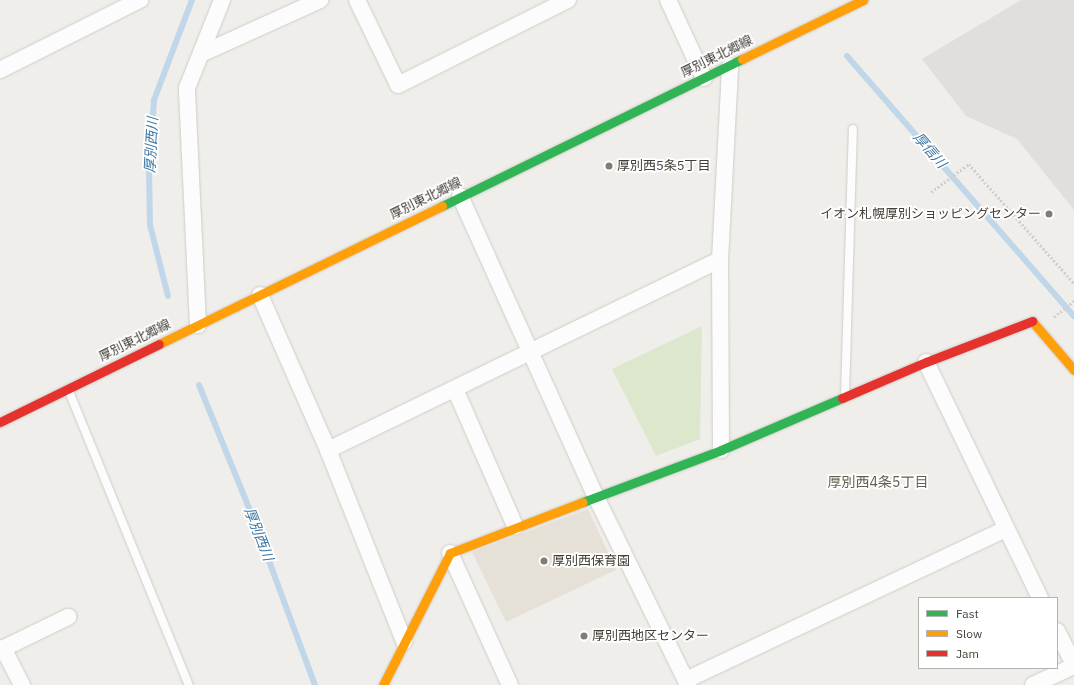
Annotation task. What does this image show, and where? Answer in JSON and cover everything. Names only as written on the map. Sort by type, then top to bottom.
[{"type":"main road","name":"厚別東北郷線","points":[[0,422],[863,0]]},
{"type":"main road","points":[[383,685],[450,553],[596,495],[721,450],[926,362],[1032,321],[1074,370]]},
{"type":"street","points":[[0,70],[140,0]]},
{"type":"street","points":[[198,326],[187,88],[222,0]]},
{"type":"street","points":[[201,54],[320,0]]},
{"type":"street","points":[[357,0],[398,85],[568,0]]},
{"type":"street","points":[[668,0],[704,78]]},
{"type":"street","points":[[721,450],[720,260],[730,66]]},
{"type":"street","points":[[460,196],[596,495],[687,682],[1005,529]]},
{"type":"street","points":[[328,450],[455,389],[530,350],[720,260]]},
{"type":"street","points":[[260,295],[328,450],[404,641]]},
{"type":"street","points":[[926,362],[1005,529],[1039,597]]},
{"type":"street","points":[[455,389],[515,526]]},
{"type":"street","points":[[450,553],[510,685]]},
{"type":"street","points":[[22,685],[2,649],[68,617]]},
{"type":"street","points":[[1033,685],[1074,665],[1058,633]]},
{"type":"lane","points":[[845,396],[853,129]]},
{"type":"lane","points":[[67,388],[188,685]]},
{"type":"path","points":[[931,192],[968,164],[1074,283]]},
{"type":"path","points":[[1056,316],[1074,301]]},
{"type":"shaded area","points":[[1021,0],[1074,0],[1074,210],[1017,139],[966,116],[922,59]]},
{"type":"shaded area","name":"厚別西保育園","points":[[588,509],[616,570],[506,622],[472,552]]},
{"type":"green space","points":[[702,326],[700,439],[656,456],[612,369]]},
{"type":"waterway","name":"厚別西川","points":[[168,296],[150,225],[149,170],[154,100],[192,0]]},
{"type":"waterway","name":"厚信川","points":[[847,56],[1074,316]]},
{"type":"waterway","name":"厚別西川","points":[[199,385],[255,523],[315,685]]},
{"type":"traffic: fast","points":[[442,206],[742,59]]},
{"type":"traffic: fast","points":[[583,502],[721,450],[842,398]]},
{"type":"traffic: slow","points":[[742,59],[863,0]]},
{"type":"traffic: slow","points":[[159,344],[442,206]]},
{"type":"traffic: slow","points":[[1032,321],[1074,370]]},
{"type":"traffic: slow","points":[[383,685],[450,553],[583,502]]},
{"type":"traffic: jam","points":[[842,398],[926,362],[1032,321]]},
{"type":"traffic: jam","points":[[0,422],[159,344]]},
{"type":"place","name":"厚別西5条5丁目","points":[[609,166]]},
{"type":"place","name":"イオン札幌厚別ショッピングセンター","points":[[1049,214]]},
{"type":"place","name":"厚別西保育園","points":[[544,561]]},
{"type":"place","name":"厚別西地区センター","points":[[584,636]]},
{"type":"district","name":"厚別西4条5丁目","points":[[878,482]]}]
